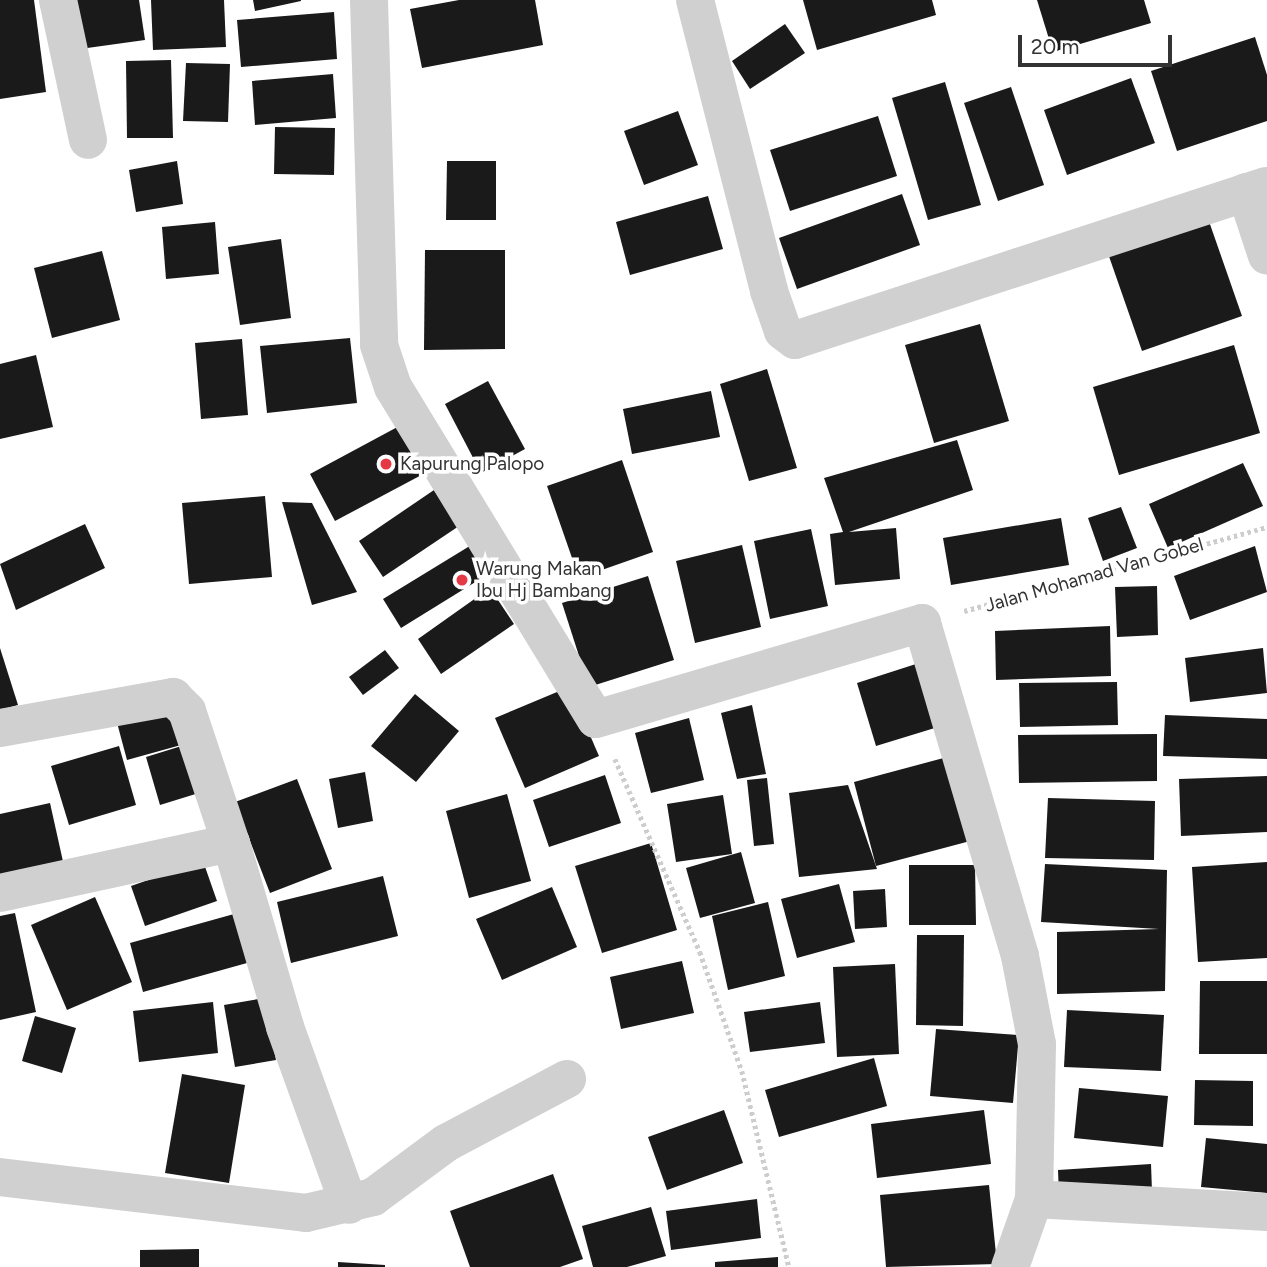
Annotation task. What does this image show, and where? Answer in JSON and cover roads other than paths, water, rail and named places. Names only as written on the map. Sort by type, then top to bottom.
[{"type":"street","points":[[58,0],[88,140]]},
{"type":"street","points":[[369,0],[379,345],[393,387],[596,719],[922,623],[1027,993],[1037,1044],[1034,1199],[1010,1267]]},
{"type":"street","points":[[695,0],[769,291],[783,331],[795,340],[1257,189],[1267,256]]},
{"type":"street","points":[[0,728],[173,696],[187,710],[231,843],[285,1027],[349,1205]]},
{"type":"street","points":[[0,892],[231,843]]},
{"type":"street","points":[[0,1177],[273,1212],[349,1205],[373,1196],[446,1143],[567,1079]]},
{"type":"street","points":[[1034,1199],[1267,1212]]},
{"type":"place","name":"Kapurung Palopo","points":[[386,464]]},
{"type":"place","name":"Warung Makan Ibu Hj Bambang","points":[[462,580]]}]
